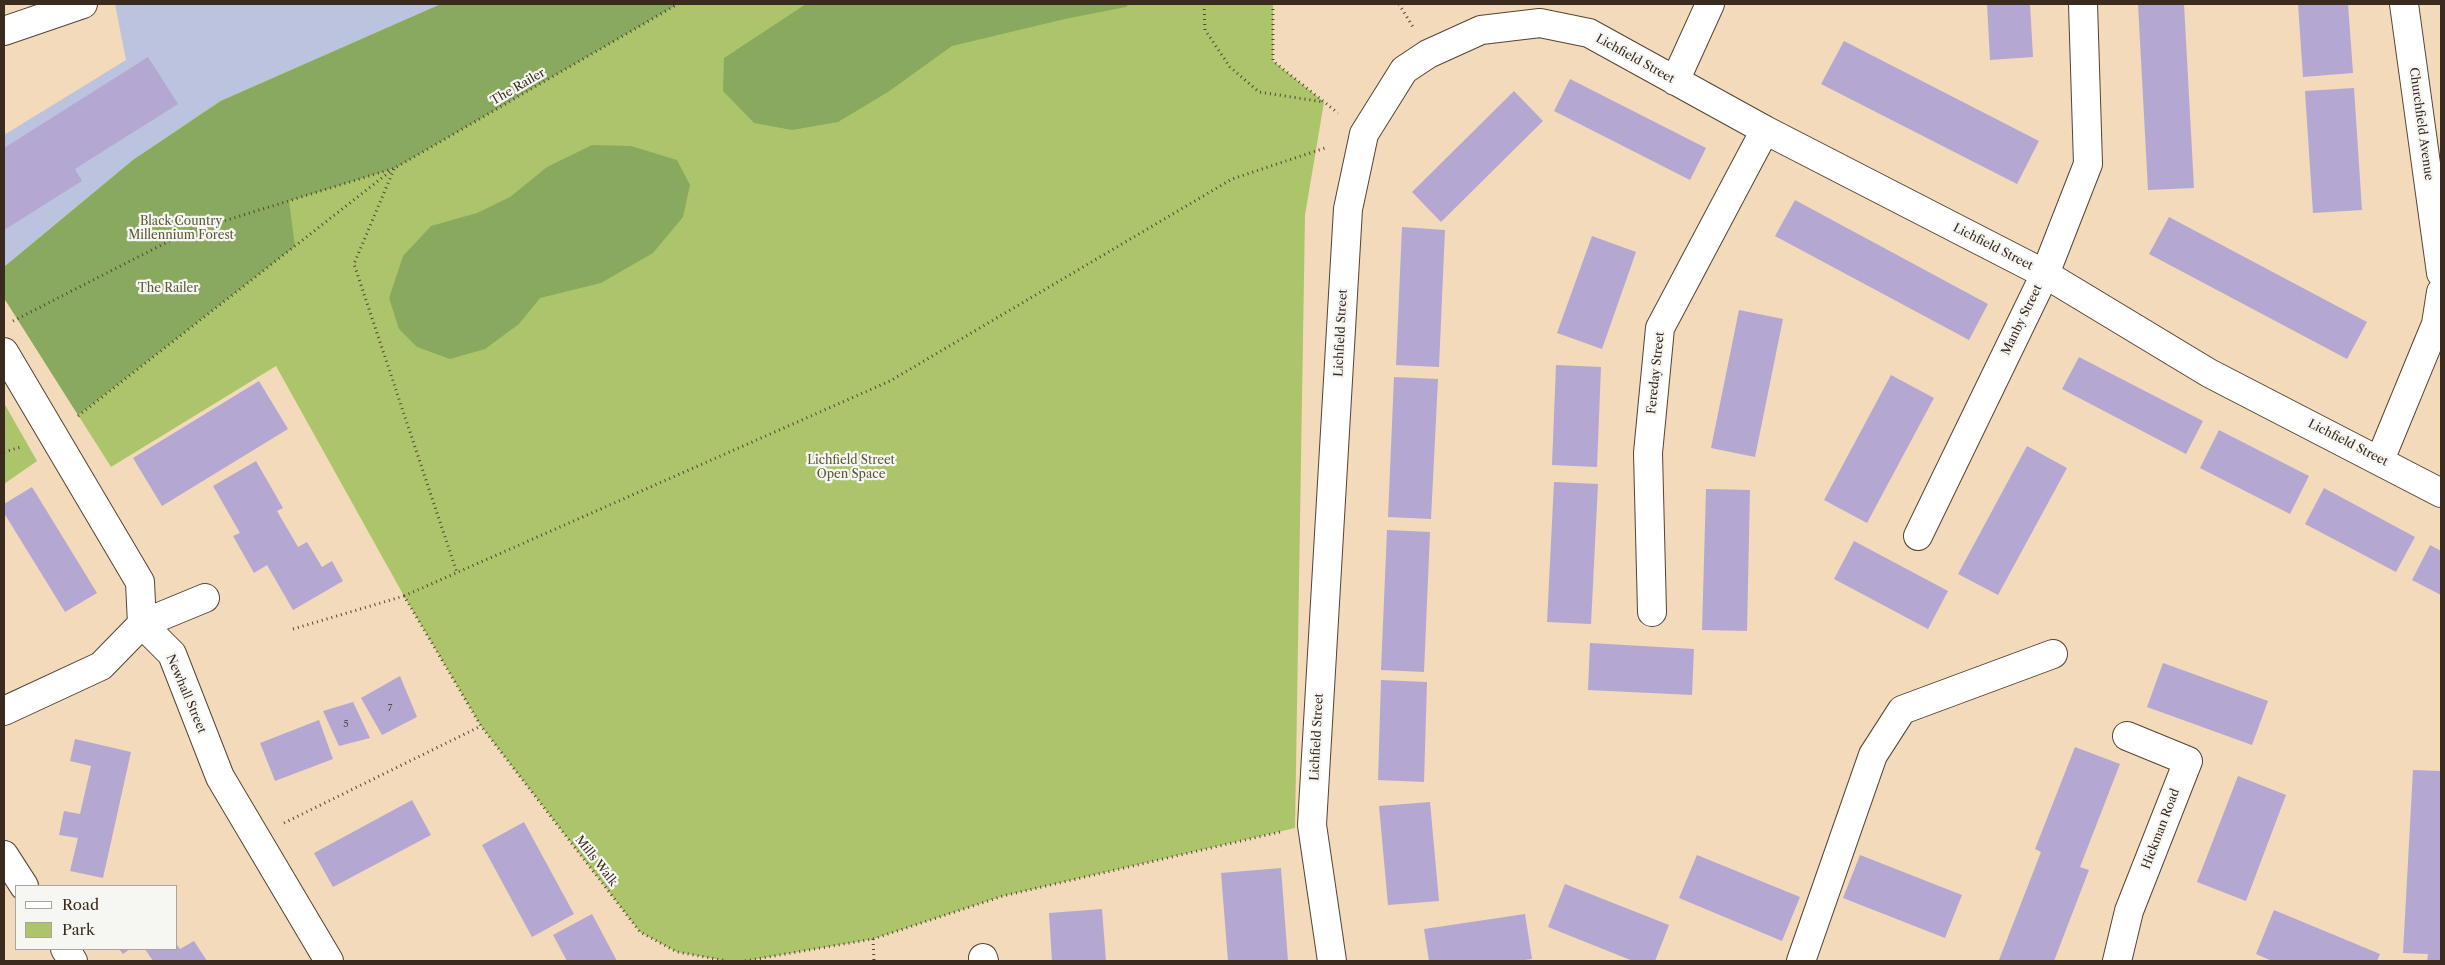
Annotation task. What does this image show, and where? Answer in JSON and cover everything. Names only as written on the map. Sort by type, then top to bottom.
[{"type":"street","points":[[4,32],[83,4]]},
{"type":"street","points":[[1675,81],[1710,4]]},
{"type":"street","name":"Manby Street","points":[[1918,536],[2045,274],[2088,164],[2083,4]]},
{"type":"street","name":"Churchfield Avenue","points":[[2404,4],[2441,273]]},
{"type":"street","name":"Lichfield Street","points":[[1332,961],[1312,825],[1348,209],[1364,134],[1404,70],[1428,54],[1481,30],[1540,22],[1589,33],[1765,130],[2045,274],[2209,373],[2441,493]]},
{"type":"street","name":"Fereday Street","points":[[1652,612],[1648,453],[1660,328],[1765,130]]},
{"type":"street","points":[[2380,460],[2436,324],[2441,292]]},
{"type":"street","points":[[4,352],[140,582],[142,624]]},
{"type":"street","points":[[4,711],[101,666],[142,624],[205,598]]},
{"type":"street","name":"Newhall Street","points":[[142,624],[172,654],[220,777],[329,961]]},
{"type":"street","points":[[1801,961],[1873,755],[1902,710],[2053,654]]},
{"type":"street","name":"Hickman Road","points":[[2117,961],[2129,911],[2188,761],[2127,736]]},
{"type":"street","points":[[4,855],[23,885]]},
{"type":"street","points":[[66,950],[73,961]]},
{"type":"path","name":"The Railer","points":[[4,326],[184,233],[395,168],[678,4]]},
{"type":"path","points":[[1204,4],[1206,30],[1230,67],[1259,92],[1324,102]]},
{"type":"path","points":[[1274,4],[1273,61],[1364,134]]},
{"type":"path","points":[[293,629],[404,596],[890,381],[1232,180],[1364,134]]},
{"type":"path","points":[[4,452],[54,437],[395,168]]},
{"type":"path","points":[[395,168],[354,264],[457,573]]},
{"type":"path","name":"Mills Walk","points":[[404,596],[481,726],[640,932],[677,952],[728,961]]},
{"type":"path","points":[[256,837],[481,726]]},
{"type":"path","points":[[745,961],[873,939],[1003,896],[1312,825]]},
{"type":"path","points":[[873,939],[874,961]]},
{"type":"shaded area","points":[[115,4],[441,4],[221,101],[133,160],[4,267],[4,135],[126,60]]},
{"type":"green space","name":"Lichfield Street Open Space","points":[[441,4],[1273,4],[1273,61],[1324,102],[1305,215],[1295,828],[1003,896],[873,939],[745,961],[727,961],[677,952],[640,932],[481,726],[404,596],[276,366],[111,467],[4,298],[4,267],[133,160],[220,101]]},
{"type":"green space","name":"Black Country Millennium Forest","points":[[441,4],[678,4],[395,168],[289,201],[295,246],[78,415],[4,298],[4,267],[133,160],[221,101]]},
{"type":"green space","points":[[806,4],[1129,4],[1126,7],[1065,19],[952,46],[888,92],[838,122],[792,130],[754,123],[723,91],[724,58]]},
{"type":"green space","points":[[592,145],[631,146],[677,160],[690,185],[683,217],[653,253],[601,283],[540,298],[519,324],[485,349],[450,359],[417,347],[399,329],[389,298],[403,256],[431,226],[477,213],[510,197],[547,167]]},
{"type":"green space","points":[[4,403],[37,461],[4,484]]},
{"type":"building","points":[[1987,4],[2030,4],[2033,57],[1990,60]]},
{"type":"building","points":[[2138,4],[2184,4],[2194,188],[2148,190]]},
{"type":"building","points":[[2298,4],[2348,4],[2353,73],[2303,77]]},
{"type":"building","points":[[1844,41],[2039,141],[2017,184],[1821,84]]},
{"type":"building","points":[[148,57],[178,104],[75,169],[82,181],[4,230],[4,148]]},
{"type":"building","points":[[1570,79],[1706,148],[1690,180],[1554,111]]},
{"type":"building","points":[[2354,88],[2362,210],[2313,213],[2305,91]]},
{"type":"building","points":[[1514,91],[1543,121],[1441,222],[1412,192]]},
{"type":"building","points":[[1795,200],[1988,304],[1969,340],[1775,236]]},
{"type":"building","points":[[2169,217],[2367,322],[2347,359],[2149,254]]},
{"type":"building","points":[[1402,227],[1445,230],[1439,367],[1396,365]]},
{"type":"building","points":[[1592,236],[1636,252],[1602,349],[1557,333]]},
{"type":"building","points":[[1739,310],[1783,319],[1755,457],[1711,448]]},
{"type":"building","points":[[2079,357],[2203,421],[2186,454],[2062,389]]},
{"type":"building","points":[[1556,365],[1601,367],[1597,467],[1552,465]]},
{"type":"building","points":[[1891,375],[1934,398],[1867,523],[1824,500]]},
{"type":"building","points":[[1394,377],[1438,379],[1431,519],[1388,517]]},
{"type":"building","points":[[259,381],[288,429],[162,506],[133,458]]},
{"type":"building","points":[[2219,430],[2309,476],[2290,514],[2200,468]]},
{"type":"building","points":[[2027,446],[2067,468],[1998,595],[1958,574]]},
{"type":"building","points":[[256,461],[283,508],[277,511],[298,547],[307,542],[322,567],[332,561],[343,581],[293,610],[267,565],[254,573],[233,536],[240,533],[213,486]]},
{"type":"building","points":[[1554,482],[1598,484],[1591,624],[1547,622]]},
{"type":"building","points":[[32,487],[97,593],[65,612],[4,513],[4,504]]},
{"type":"building","points":[[2324,488],[2415,537],[2396,572],[2305,524]]},
{"type":"building","points":[[1706,489],[1750,490],[1747,631],[1702,630]]},
{"type":"building","points":[[1387,530],[1430,532],[1424,672],[1381,670]]},
{"type":"building","points":[[1854,541],[1948,591],[1928,629],[1834,579]]},
{"type":"building","points":[[2430,545],[2441,551],[2441,595],[2412,580]]},
{"type":"building","points":[[1590,643],[1694,649],[1692,695],[1588,690]]},
{"type":"building","points":[[2163,663],[2268,701],[2252,745],[2147,707]]},
{"type":"building","points":[[400,676],[417,717],[382,735],[361,698]]},
{"type":"building","points":[[1381,680],[1427,682],[1424,782],[1378,780]]},
{"type":"building","points":[[353,702],[370,738],[339,746],[323,711]]},
{"type":"building","points":[[319,720],[333,759],[275,781],[260,743]]},
{"type":"building","points":[[75,739],[131,752],[103,878],[70,871],[78,838],[59,835],[64,811],[80,814],[91,766],[70,761]]},
{"type":"building","points":[[2075,747],[2120,764],[2080,867],[2089,870],[2054,961],[1999,960],[2041,852],[2035,849]]},
{"type":"building","points":[[2413,770],[2441,771],[2441,961],[2427,961],[2428,954],[2403,953]]},
{"type":"building","points":[[2238,776],[2286,795],[2246,901],[2197,882]]},
{"type":"building","points":[[412,800],[431,835],[333,887],[314,853]]},
{"type":"building","points":[[1430,802],[1439,901],[1388,905],[1379,806]]},
{"type":"building","points":[[524,822],[574,914],[532,937],[482,845]]},
{"type":"building","points":[[1697,855],[1800,897],[1782,941],[1679,898]]},
{"type":"building","points":[[1860,855],[1962,895],[1945,938],[1843,898]]},
{"type":"building","points":[[1281,868],[1288,961],[1228,961],[1221,873]]},
{"type":"building","points":[[1565,884],[1669,925],[1655,961],[1633,961],[1548,927]]},
{"type":"building","points":[[1102,909],[1106,961],[1052,961],[1049,913]]},
{"type":"building","points":[[2274,910],[2380,954],[2377,961],[2272,961],[2256,954]]},
{"type":"building","points":[[592,914],[617,961],[567,961],[553,935]]},
{"type":"building","points":[[1525,914],[1532,959],[1517,961],[1429,961],[1424,929]]},
{"type":"building","points":[[194,941],[207,961],[153,961],[146,950],[178,950],[178,946],[180,949]]},
{"type":"building","points":[[120,950],[129,950],[123,954]]}]
